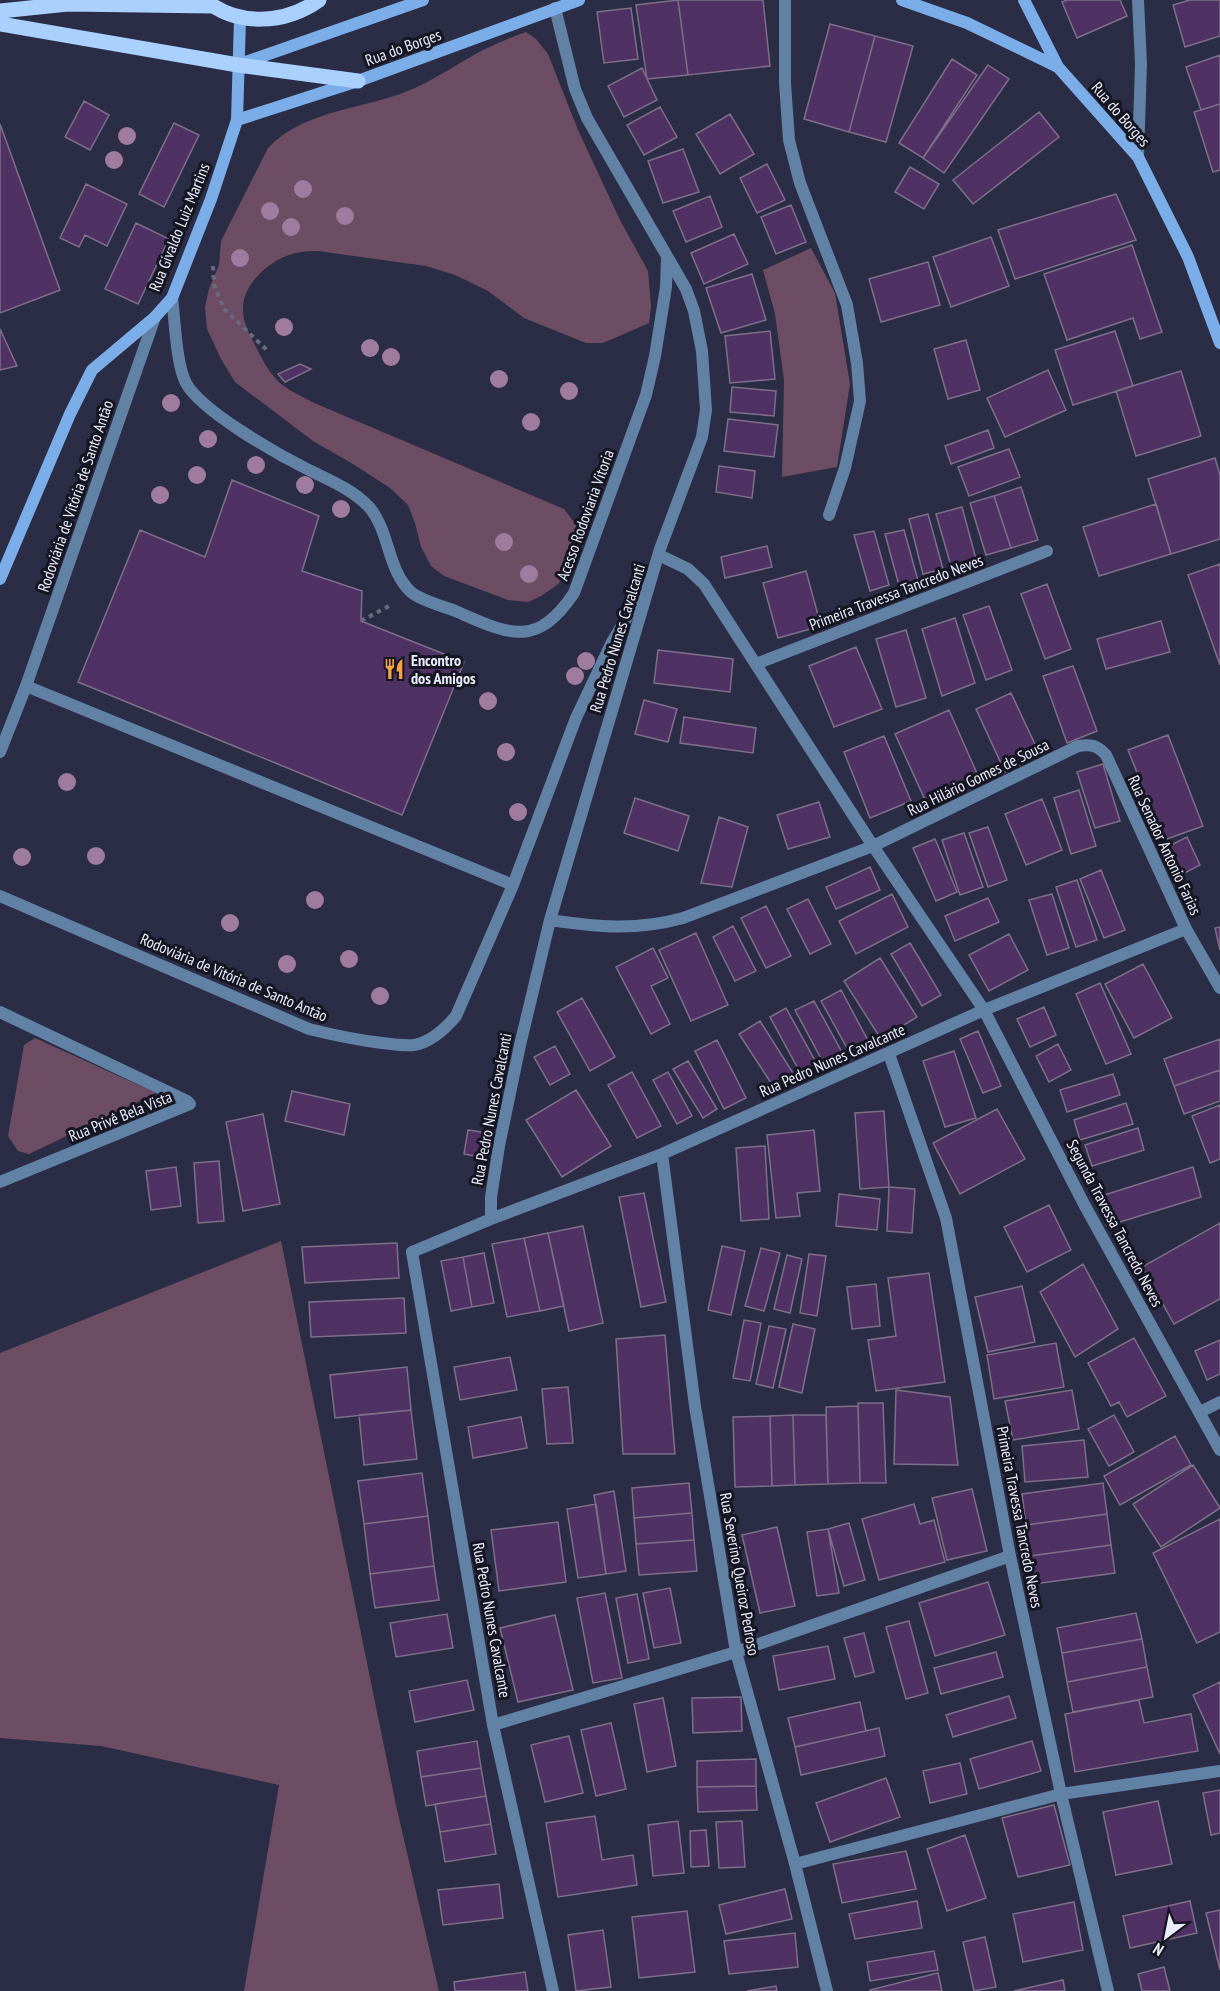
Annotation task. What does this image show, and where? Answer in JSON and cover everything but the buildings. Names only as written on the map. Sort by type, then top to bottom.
[{"type":"main road","points":[[0,11],[68,4],[209,3],[240,18],[268,20],[294,15],[320,0]]},
{"type":"main road","points":[[0,24],[238,65],[358,81]]},
{"type":"street","points":[[238,65],[423,0]]},
{"type":"street","name":"Rua do Borges","points":[[237,120],[358,81],[579,0]]},
{"type":"street","points":[[784,0],[785,83],[789,140],[800,183],[847,305],[857,363],[860,401],[845,468],[829,515]]},
{"type":"street","name":"Rua do Borges","points":[[902,0],[966,22],[1058,67],[1138,157],[1188,257],[1220,343]]},
{"type":"street","points":[[1024,0],[1058,67]]},
{"type":"street","points":[[1138,0],[1141,64],[1138,157]]},
{"type":"street","name":"Rua Pedro Nunes Cavalcanti","points":[[491,1219],[491,1197],[499,1146],[550,920],[659,555],[697,454],[706,410],[702,351],[694,310],[686,289],[587,118],[575,89],[555,8]]},
{"type":"street","name":"Rua Givaldo Luiz Martins","points":[[0,579],[70,414],[92,370],[155,317],[172,298],[211,199],[237,120],[240,18]]},
{"type":"street","name":"Acesso Rodoviaria Vitoria","points":[[172,298],[181,367],[186,382],[198,399],[225,421],[304,468],[346,488],[369,508],[382,529],[402,579],[412,593],[502,631],[523,633],[544,626],[561,612],[574,593],[646,394],[666,287],[667,257]]},
{"type":"street","name":"Rodoviária de Vitória de Santo Antão","points":[[0,752],[26,686],[155,317]]},
{"type":"street","name":"Primeira Travessa Tancredo Neves","points":[[756,664],[1047,551]]},
{"type":"street","name":"Segunda Travessa Tancredo Neves","points":[[659,555],[688,569],[704,584],[873,846],[984,1010],[1085,1206],[1220,1450]]},
{"type":"street","name":"Rodoviária de Vitória de Santo Antão","points":[[0,896],[309,1029],[345,1038],[414,1045],[431,1038],[445,1029],[456,1016],[513,885],[576,718],[612,642],[655,570]]},
{"type":"street","points":[[26,686],[513,885]]},
{"type":"street","name":"Rua Hilário Gomes de Sousa","points":[[550,920],[610,928],[661,924],[683,918],[873,846],[1078,746],[1088,744],[1099,747]]},
{"type":"street","name":"Rua Senador Antonio Farias","points":[[1099,747],[1106,755],[1186,929],[1220,988]]},
{"type":"street","name":"Rua Pedro Nunes Cavalcante","points":[[554,1991],[493,1725],[412,1252],[491,1219],[662,1154],[984,1010],[1186,929]]},
{"type":"street","name":"Rua Privê Bela Vista","points":[[0,1012],[189,1102],[189,1106],[0,1182]]},
{"type":"street","name":"Primeira Travessa Tancredo Neves","points":[[889,1054],[946,1218],[1010,1556],[1061,1794],[1108,1991]]},
{"type":"street","name":"Rua Severino Queiroz Pedroso","points":[[662,1154],[695,1406],[736,1652],[795,1864],[826,1991]]},
{"type":"street","points":[[1200,1412],[1220,1402]]},
{"type":"street","points":[[493,1725],[736,1652],[1010,1556]]},
{"type":"street","points":[[795,1864],[1061,1794],[1220,1771]]},
{"type":"path","points":[[213,263],[214,285],[224,309],[269,352]]},
{"type":"path","points":[[361,621],[395,602]]},
{"type":"shaded area","points":[[526,32],[536,39],[548,54],[578,130],[620,220],[648,271],[651,307],[649,323],[603,343],[586,343],[524,318],[488,291],[455,275],[426,266],[318,251],[290,255],[270,265],[256,277],[246,293],[243,310],[244,320],[264,363],[276,379],[287,388],[312,402],[564,509],[584,535],[573,567],[557,585],[528,602],[508,600],[444,576],[431,566],[421,547],[408,505],[390,488],[313,441],[235,382],[207,329],[205,307],[209,289],[219,265],[221,241],[268,148],[283,135],[319,117],[415,88],[483,50]]},
{"type":"shaded area","points":[[811,248],[835,293],[850,384],[837,467],[782,477],[784,380],[775,314],[763,270]]},
{"type":"shaded area","points":[[35,1038],[156,1093],[29,1154],[18,1151],[8,1136],[24,1045]]},
{"type":"shaded area","points":[[281,1241],[396,1805],[439,1991],[244,1991],[279,1785],[101,1746],[0,1738],[0,1353]]},
{"type":"place","name":"Encontro dos Amigos","points":[[394,669]]}]
